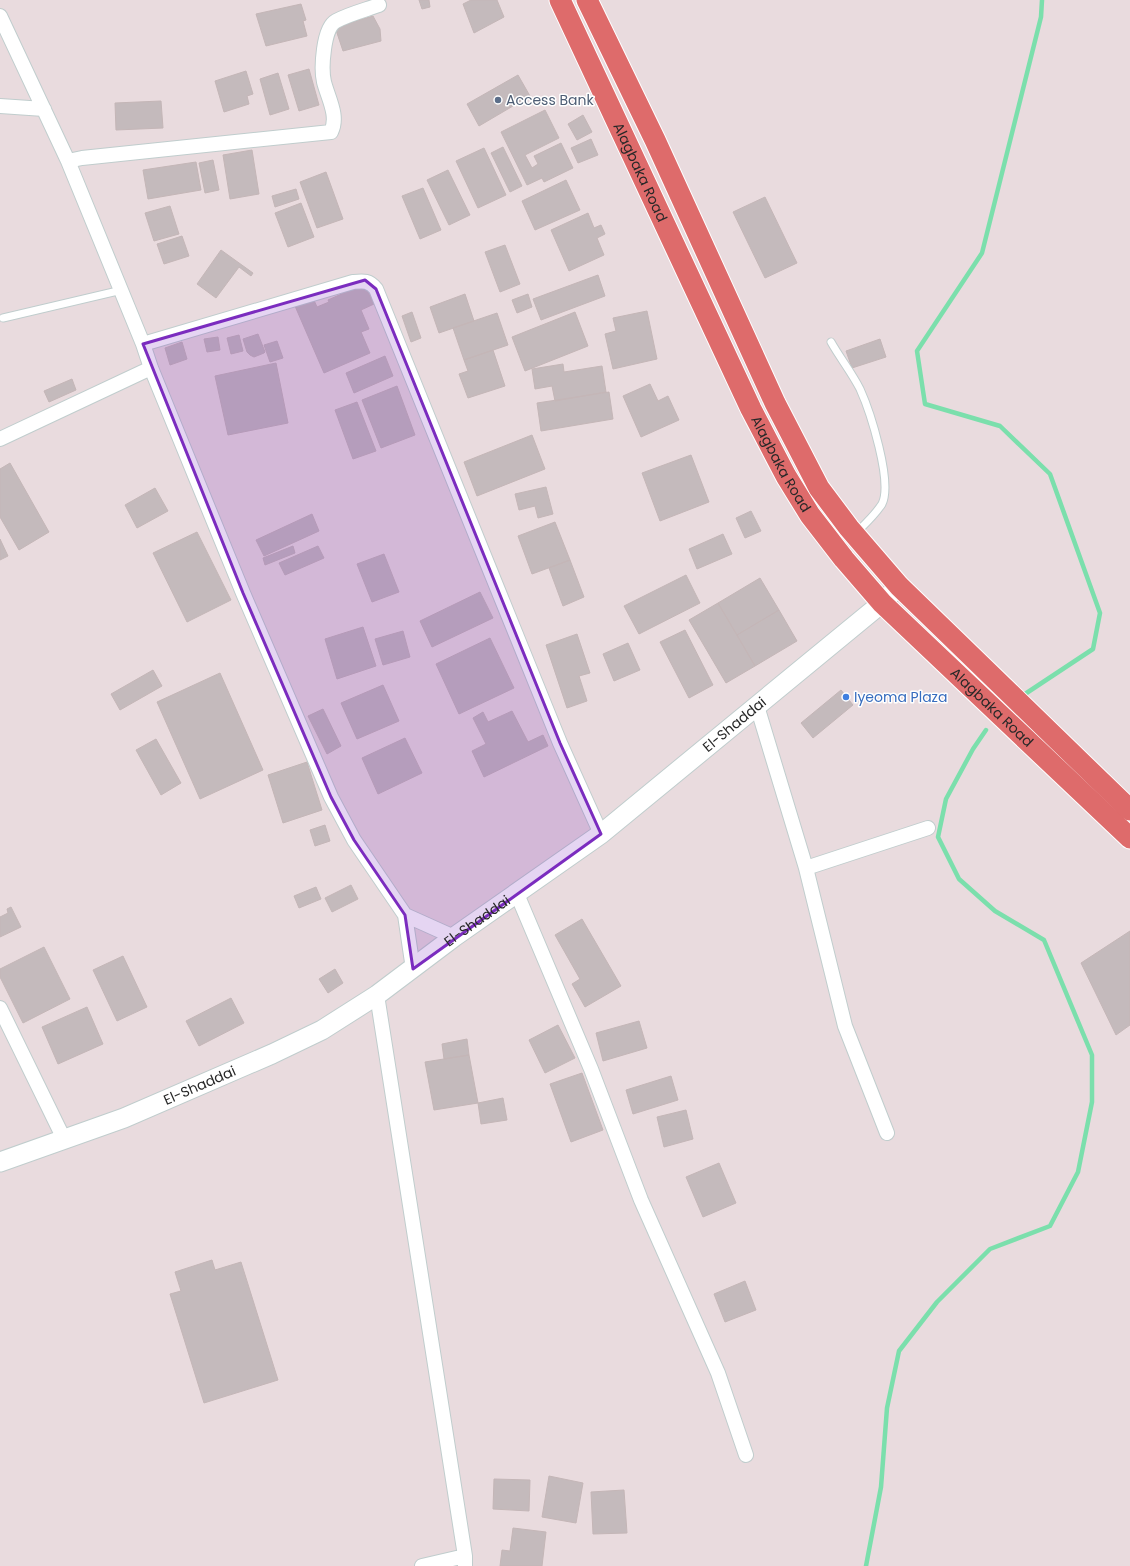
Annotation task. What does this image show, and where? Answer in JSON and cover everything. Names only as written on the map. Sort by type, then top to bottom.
[{"type":"main road","name":"Alagbaka Road","points":[[560,0],[751,409],[786,476],[815,521],[844,559],[882,603],[1130,838]]},
{"type":"main road","name":"Alagbaka Road","points":[[587,0],[655,140],[774,403],[819,488],[854,535],[899,586],[1130,810]]},
{"type":"main road","points":[[630,151],[655,140]]},
{"type":"street","points":[[68,161],[82,158],[331,132],[334,126],[334,117],[324,80],[324,45],[327,32],[335,22],[379,5]]},
{"type":"street","points":[[0,16],[68,161],[122,290],[151,368],[246,600],[331,798],[354,840],[405,915],[413,969]]},
{"type":"street","points":[[0,106],[44,109]]},
{"type":"street","points":[[143,344],[353,282],[365,280],[372,284],[376,289],[560,744],[601,834]]},
{"type":"street","points":[[0,439],[151,368]]},
{"type":"street","name":"El-Shaddai","points":[[0,1162],[124,1118],[272,1054],[322,1030],[377,995],[454,937],[601,834],[882,603],[899,586]]},
{"type":"street","points":[[757,706],[806,868],[845,1026],[887,1133]]},
{"type":"street","points":[[806,868],[928,828]]},
{"type":"street","points":[[517,894],[591,1069],[641,1200],[718,1372],[746,1455]]},
{"type":"street","points":[[405,915],[454,937]]},
{"type":"street","points":[[377,995],[465,1561],[422,1566]]},
{"type":"street","points":[[0,1008],[64,1139]]},
{"type":"lane","points":[[3,318],[122,290]]},
{"type":"lane","points":[[831,342],[859,388],[874,426],[882,460],[884,492],[882,503],[871,519],[854,535]]},
{"type":"highlighted area","points":[[365,280],[376,289],[560,743],[601,834],[413,969],[405,915],[354,840],[331,797],[243,593],[143,344]]},
{"type":"building","points":[[419,0],[429,0],[430,7],[422,9]]},
{"type":"building","points":[[471,0],[497,0],[504,17],[474,33],[463,4]]},
{"type":"building","points":[[301,4],[306,20],[303,21],[307,36],[266,46],[256,14]]},
{"type":"building","points":[[373,16],[380,29],[381,41],[343,51],[335,27]]},
{"type":"building","points":[[309,69],[319,105],[299,111],[288,75]]},
{"type":"building","points":[[246,71],[253,94],[247,96],[249,104],[224,112],[215,81]]},
{"type":"building","points":[[278,73],[289,109],[270,115],[260,79]]},
{"type":"building","name":"Access Bank","points":[[518,75],[530,96],[479,126],[467,104]]},
{"type":"building","points":[[161,101],[163,128],[116,130],[115,103]]},
{"type":"building","points":[[545,110],[559,138],[525,155],[532,168],[538,164],[534,156],[561,143],[573,168],[544,182],[542,178],[527,185],[501,132]]},
{"type":"building","points":[[583,115],[592,132],[577,140],[568,124]]},
{"type":"building","points":[[591,139],[598,155],[578,163],[571,148]]},
{"type":"building","points":[[503,147],[522,186],[510,192],[491,153]]},
{"type":"building","points":[[484,148],[506,195],[478,208],[456,161]]},
{"type":"building","points":[[252,150],[259,194],[230,199],[223,155]]},
{"type":"building","points":[[213,160],[219,190],[205,193],[199,163]]},
{"type":"building","points":[[196,162],[201,190],[148,199],[143,170]]},
{"type":"building","points":[[448,170],[470,215],[449,225],[427,180]]},
{"type":"building","points":[[326,172],[343,219],[317,228],[300,182]]},
{"type":"building","points":[[566,180],[580,210],[535,230],[522,201]]},
{"type":"building","points":[[423,188],[441,230],[420,239],[402,196]]},
{"type":"building","points":[[296,189],[299,199],[275,207],[272,196]]},
{"type":"building","points":[[765,197],[797,263],[765,278],[733,212]]},
{"type":"building","points":[[301,203],[314,237],[288,247],[275,213]]},
{"type":"building","points":[[170,206],[179,234],[154,241],[145,213]]},
{"type":"building","points":[[588,213],[594,228],[601,225],[605,234],[597,238],[604,255],[569,271],[551,230]]},
{"type":"building","points":[[182,236],[189,256],[164,264],[157,244]]},
{"type":"building","points":[[505,245],[520,284],[500,292],[485,252]]},
{"type":"building","points":[[221,250],[253,273],[251,276],[239,267],[216,298],[197,284]]},
{"type":"building","points":[[598,275],[605,296],[541,320],[533,299]]},
{"type":"building","points":[[364,284],[374,304],[361,310],[369,329],[361,332],[370,353],[324,373],[295,306],[313,298],[317,307],[329,302],[328,300]]},
{"type":"building","points":[[465,294],[474,321],[439,333],[430,307]]},
{"type":"building","points":[[528,294],[532,307],[517,313],[512,300]]},
{"type":"building","points":[[647,311],[657,359],[613,369],[605,334],[616,331],[613,318]]},
{"type":"building","points":[[412,312],[421,338],[411,342],[402,316]]},
{"type":"building","points":[[575,312],[588,346],[525,371],[512,337]]},
{"type":"building","points":[[497,313],[508,345],[464,360],[453,328]]},
{"type":"building","points":[[258,334],[265,352],[254,357],[247,352],[243,339]]},
{"type":"building","points":[[239,335],[243,351],[231,354],[227,338]]},
{"type":"building","points":[[218,337],[220,350],[207,352],[204,339]]},
{"type":"building","points":[[880,339],[886,357],[852,368],[846,351]]},
{"type":"building","points":[[277,341],[283,358],[270,362],[264,345]]},
{"type":"building","points":[[182,342],[187,359],[170,365],[165,348]]},
{"type":"building","points":[[493,350],[505,386],[468,398],[459,374],[468,371],[464,360]]},
{"type":"building","points":[[385,356],[393,376],[354,393],[346,373]]},
{"type":"building","points":[[276,363],[288,423],[228,435],[215,376]]},
{"type":"building","points":[[563,364],[564,372],[602,366],[606,392],[555,401],[552,386],[535,389],[532,369]]},
{"type":"building","points":[[72,379],[76,390],[49,402],[44,391]]},
{"type":"building","points":[[650,384],[658,401],[668,396],[679,420],[641,437],[623,396]]},
{"type":"building","points":[[397,386],[415,435],[381,448],[362,400]]},
{"type":"building","points":[[609,392],[613,419],[541,431],[537,403]]},
{"type":"building","points":[[357,402],[376,451],[353,459],[335,410]]},
{"type":"building","points":[[532,435],[545,469],[477,496],[464,462]]},
{"type":"building","points":[[691,455],[709,502],[660,521],[642,473]]},
{"type":"building","points":[[10,463],[49,532],[19,550],[0,517],[0,469]]},
{"type":"building","points":[[546,487],[553,514],[538,518],[535,506],[519,510],[515,494]]},
{"type":"building","points":[[155,488],[168,511],[137,528],[125,505]]},
{"type":"building","points":[[751,511],[761,531],[745,538],[736,518]]},
{"type":"building","points":[[312,514],[319,531],[264,556],[256,540]]},
{"type":"building","points":[[555,522],[570,560],[532,574],[518,536]]},
{"type":"building","points":[[197,532],[231,600],[187,622],[153,553]]},
{"type":"building","points":[[723,534],[732,554],[697,569],[689,549]]},
{"type":"building","points":[[0,539],[8,556],[0,560]]},
{"type":"building","points":[[293,546],[295,553],[265,565],[263,558]]},
{"type":"building","points":[[318,546],[324,558],[285,575],[279,563]]},
{"type":"building","points":[[384,554],[399,592],[372,602],[357,564]]},
{"type":"building","points":[[570,560],[584,597],[563,606],[549,568]]},
{"type":"building","points":[[686,575],[700,603],[639,634],[624,606]]},
{"type":"building","points":[[760,578],[779,610],[737,635],[718,603]]},
{"type":"building","points":[[480,592],[493,618],[432,647],[420,621]]},
{"type":"building","points":[[718,603],[755,666],[726,683],[689,620]]},
{"type":"building","points":[[779,610],[797,641],[755,666],[737,635]]},
{"type":"building","points":[[363,627],[376,666],[337,679],[325,639]]},
{"type":"building","points":[[685,630],[713,685],[689,698],[660,642]]},
{"type":"building","points":[[403,631],[410,657],[383,665],[375,639]]},
{"type":"building","points":[[577,634],[590,673],[579,676],[587,701],[567,708],[546,645]]},
{"type":"building","points":[[490,638],[514,688],[459,714],[436,664]]},
{"type":"building","points":[[628,643],[640,670],[614,681],[603,654]]},
{"type":"building","points":[[153,670],[162,686],[120,710],[111,694]]},
{"type":"building","points":[[220,673],[263,770],[200,799],[157,702]]},
{"type":"building","points":[[383,685],[399,721],[357,739],[341,703]]},
{"type":"building","points":[[841,690],[853,705],[813,738],[801,723]]},
{"type":"building","points":[[323,709],[341,746],[327,754],[308,716]]},
{"type":"building","points":[[512,711],[528,742],[543,735],[548,746],[484,777],[472,751],[486,744],[473,718],[483,712],[488,722]]},
{"type":"building","points":[[405,738],[422,773],[378,794],[362,758]]},
{"type":"building","points":[[156,739],[181,783],[161,795],[136,750]]},
{"type":"building","points":[[307,762],[322,810],[283,823],[268,775]]},
{"type":"building","points":[[325,825],[330,841],[315,846],[310,830]]},
{"type":"building","points":[[351,885],[358,899],[332,912],[325,898]]},
{"type":"building","points":[[316,887],[321,899],[299,908],[294,896]]},
{"type":"building","points":[[11,907],[21,927],[0,937],[0,917],[8,913],[7,909]]},
{"type":"building","points":[[582,919],[621,986],[585,1007],[572,984],[580,979],[555,935]]},
{"type":"building","points":[[1130,931],[1130,1025],[1116,1035],[1081,963]]},
{"type":"building","points":[[44,947],[70,999],[23,1023],[0,977],[0,969]]},
{"type":"building","points":[[123,956],[147,1007],[117,1021],[93,970]]},
{"type":"building","points":[[335,969],[343,983],[328,993],[319,979]]},
{"type":"building","points":[[231,998],[244,1023],[199,1046],[186,1021]]},
{"type":"building","points":[[87,1007],[103,1044],[58,1064],[42,1027]]},
{"type":"building","points":[[639,1021],[647,1048],[603,1061],[596,1033]]},
{"type":"building","points":[[558,1025],[575,1058],[545,1073],[529,1040]]},
{"type":"building","points":[[467,1039],[469,1055],[444,1059],[442,1044]]},
{"type":"building","points":[[469,1055],[478,1103],[434,1110],[425,1062]]},
{"type":"building","points":[[582,1073],[603,1130],[571,1142],[550,1084]]},
{"type":"building","points":[[671,1076],[678,1100],[633,1114],[626,1090]]},
{"type":"building","points":[[503,1098],[507,1120],[481,1124],[478,1103]]},
{"type":"building","points":[[686,1110],[693,1139],[664,1147],[657,1117]]},
{"type":"building","points":[[719,1163],[736,1203],[703,1217],[686,1177]]},
{"type":"building","points":[[212,1260],[215,1270],[241,1262],[278,1380],[204,1403],[170,1294],[181,1291],[175,1272]]},
{"type":"building","points":[[745,1281],[756,1310],[725,1322],[714,1294]]},
{"type":"building","points":[[549,1476],[583,1483],[576,1523],[542,1517]]},
{"type":"building","points":[[494,1479],[530,1480],[529,1511],[493,1509]]},
{"type":"building","points":[[624,1490],[627,1533],[593,1534],[591,1492]]},
{"type":"building","points":[[513,1528],[546,1532],[542,1566],[500,1566],[502,1550],[510,1551]]},
{"type":"waterway","points":[[1025,694],[1093,649],[1100,613],[1050,474],[1000,426],[925,404],[917,351],[982,253],[1041,17],[1042,0]]},
{"type":"waterway","points":[[866,1566],[881,1487],[887,1408],[899,1351],[937,1302],[990,1249],[1050,1226],[1078,1172],[1092,1102],[1092,1055],[1044,940],[995,911],[959,879],[938,837],[946,799],[973,749],[986,730]]},
{"type":"place","name":"Access Bank","points":[[498,100]]},
{"type":"place","name":"Iyeoma Plaza","points":[[846,697]]}]
